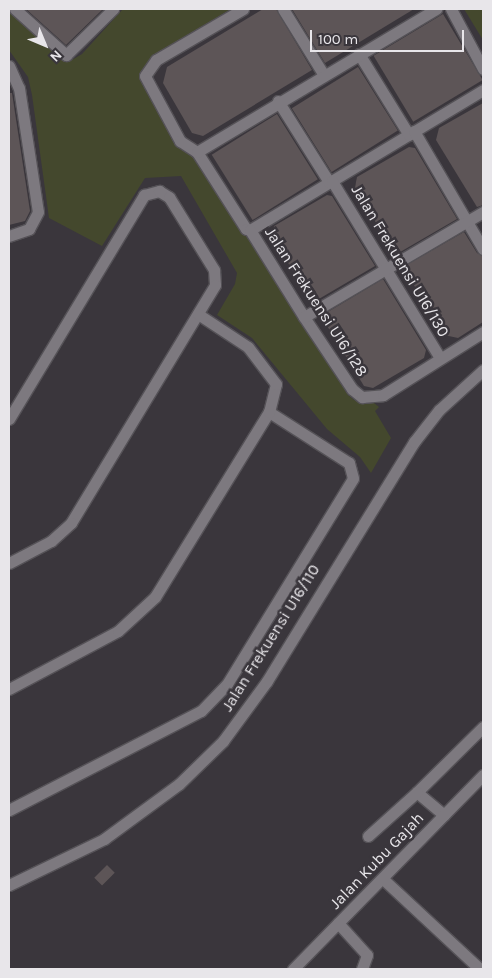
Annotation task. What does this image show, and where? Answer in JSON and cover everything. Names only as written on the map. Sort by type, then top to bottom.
[{"type":"street","points":[[15,9],[66,54],[113,9]]},
{"type":"street","name":"Jalan Frekuensi U16/128","points":[[243,9],[156,60],[147,70],[146,82],[180,141],[197,152],[224,190],[242,226],[250,230],[304,318],[352,389],[362,397],[383,395],[483,332]]},
{"type":"street","points":[[283,9],[324,75]]},
{"type":"street","points":[[197,152],[278,101],[436,9]]},
{"type":"street","points":[[451,9],[483,68]]},
{"type":"street","points":[[359,54],[467,221],[483,249]]},
{"type":"street","points":[[9,66],[20,88],[38,212],[32,225],[23,232],[9,236]]},
{"type":"street","name":"Jalan Frekuensi U16/128","points":[[250,230],[483,90]]},
{"type":"street","name":"Jalan Frekuensi U16/130","points":[[278,101],[440,358]]},
{"type":"street","points":[[9,419],[144,195],[159,191],[169,197],[214,270],[215,285],[71,523],[51,541],[9,564]]},
{"type":"street","points":[[304,318],[483,212]]},
{"type":"street","points":[[9,689],[118,632],[155,597],[269,412],[276,384],[248,347],[198,314]]},
{"type":"street","name":"Jalan Frekuensi U16/110","points":[[9,885],[104,839],[179,784],[223,741],[267,681],[414,442],[446,403],[483,370]]},
{"type":"street","points":[[9,810],[201,711],[227,684],[353,478],[349,463],[269,412]]},
{"type":"street","points":[[368,836],[417,792],[483,727]]},
{"type":"street","name":"Jalan Kubu Gajah","points":[[293,969],[483,775]]},
{"type":"street","points":[[417,792],[444,816]]},
{"type":"street","points":[[383,879],[480,969]]},
{"type":"street","points":[[338,923],[367,955],[362,969]]},
{"type":"green space","points":[[123,9],[231,9],[152,56],[146,65],[143,85],[173,139],[188,149],[256,243],[348,395],[354,400],[374,403],[379,407],[375,411],[391,438],[371,473],[360,457],[327,429],[252,338],[217,315],[235,284],[237,273],[181,176],[145,178],[102,246],[49,218],[28,77],[9,50],[9,10],[62,59],[70,61],[82,54]]},
{"type":"green space","points":[[464,9],[483,9],[483,40]]},
{"type":"building","points":[[26,9],[103,9],[66,45]]},
{"type":"building","points":[[263,9],[276,9],[312,70],[203,136],[192,133],[163,83],[167,67]]},
{"type":"building","points":[[292,9],[414,9],[325,63]]},
{"type":"building","points":[[443,14],[483,80],[413,122],[374,56]]},
{"type":"building","points":[[358,67],[398,131],[332,172],[292,108]]},
{"type":"building","points":[[9,93],[12,93],[30,211],[25,221],[9,225]]},
{"type":"building","points":[[483,103],[483,205],[477,207],[436,140],[439,128]]},
{"type":"building","points":[[277,114],[318,179],[253,220],[212,155]]},
{"type":"building","points":[[409,147],[415,148],[457,219],[395,255],[355,187],[357,177]]},
{"type":"building","points":[[327,195],[332,196],[375,266],[312,303],[272,236],[274,226]]},
{"type":"building","points":[[464,232],[477,253],[483,256],[483,322],[458,338],[444,335],[403,267]]},
{"type":"building","points":[[383,279],[426,350],[424,358],[373,388],[364,386],[321,316]]},
{"type":"building","points":[[107,865],[115,873],[102,886],[94,878]]}]
